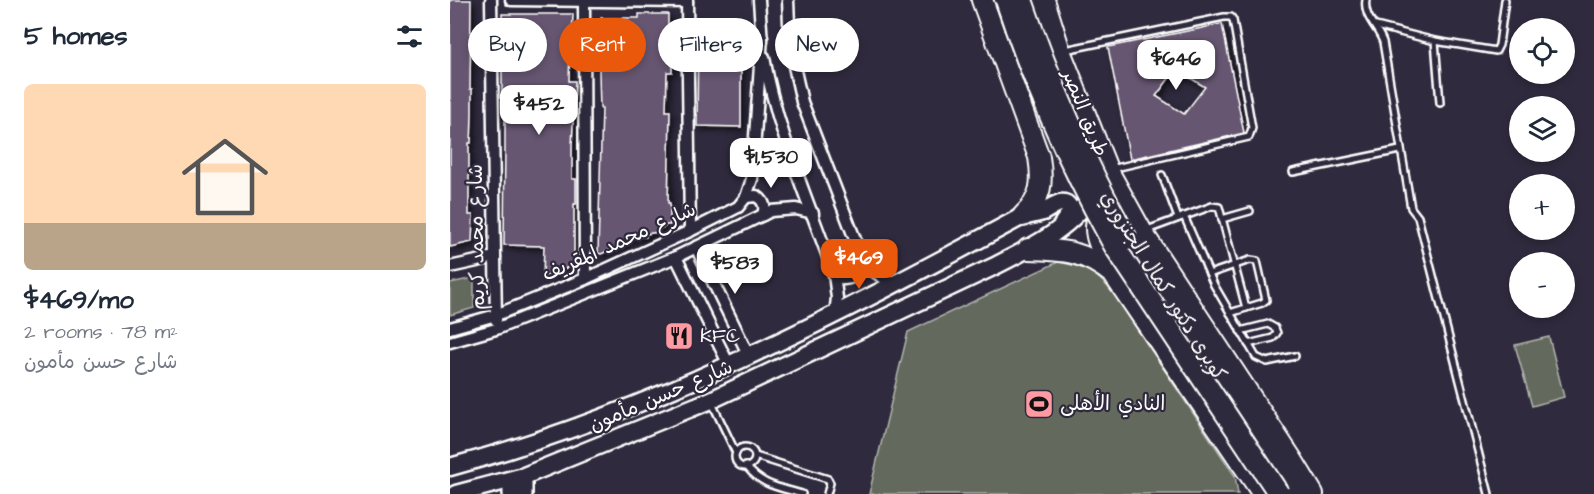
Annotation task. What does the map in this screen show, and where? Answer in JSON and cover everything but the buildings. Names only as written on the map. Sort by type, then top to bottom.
[{"type":"highway","points":[[982,0],[1036,149],[1041,179],[1039,193],[1033,206],[1023,216]]},
{"type":"highway","name":"كوبرى دكتور كمال الجنزوري","points":[[1006,0],[1047,110],[1096,213],[1115,247],[1279,494]]},
{"type":"highway","name":"كوبرى دكتور كمال الجنزوري","points":[[1022,0],[1046,69],[1076,138],[1127,239],[1299,494]]},
{"type":"highway","name":"طريق النصر","points":[[1044,0],[1060,51],[1090,129],[1125,201],[1142,232],[1313,494]]},
{"type":"highway","points":[[1036,149],[1090,129]]},
{"type":"highway","points":[[1125,201],[1106,207],[1096,224],[1099,242],[1114,276],[1253,485]]},
{"type":"highway","points":[[1028,249],[1065,250],[1083,255],[1100,264],[1114,276]]},
{"type":"main road","name":"شارع حسن مأمون","points":[[456,494],[515,483],[711,400],[1028,249],[1072,219],[1087,202],[1106,166]]},
{"type":"main road","name":"شارع حسن مأمون","points":[[450,468],[509,452],[642,403],[749,356],[1023,216],[1041,212],[1061,202],[1071,208],[1071,214],[1055,232]]},
{"type":"main road","points":[[515,483],[524,494]]},
{"type":"street","name":"شارع محمد كريم","points":[[491,0],[496,329]]},
{"type":"street","points":[[510,0],[687,1],[690,231]]},
{"type":"street","points":[[759,0],[760,18]]},
{"type":"street","points":[[788,0],[790,48],[802,102],[863,260],[872,270],[893,284]]},
{"type":"street","points":[[585,279],[592,1]]},
{"type":"street","points":[[763,42],[776,109],[834,274],[837,298],[835,314]]},
{"type":"street","points":[[760,72],[752,179],[746,197],[756,196],[762,201],[765,207],[763,215]]},
{"type":"street","name":"شارع محمد المقريف","points":[[450,328],[496,315],[585,279],[738,207],[746,197]]},
{"type":"street","name":"شارع محمد المقريف","points":[[450,342],[496,329],[676,256],[763,215],[788,208],[813,213]]},
{"type":"street","points":[[696,247],[749,356]]},
{"type":"street","points":[[676,256],[729,365]]},
{"type":"street","points":[[450,267],[495,257]]},
{"type":"street","points":[[834,274],[838,277],[850,278],[860,272],[863,260]]},
{"type":"lane","points":[[1366,0],[1366,13],[1376,26],[1383,42],[1411,208],[1418,217],[1489,494]]},
{"type":"lane","points":[[1376,26],[1435,41],[1496,51],[1499,45],[1505,0]]},
{"type":"lane","points":[[1060,51],[1224,17],[1231,17],[1233,20],[1252,128],[1251,135],[1243,139],[1106,166]]},
{"type":"lane","points":[[1435,41],[1440,103]]},
{"type":"lane","points":[[1293,172],[1400,150]]},
{"type":"lane","points":[[1162,175],[1209,274],[1256,357],[1267,362],[1295,356]]},
{"type":"lane","points":[[1142,232],[1181,217],[1215,206],[1219,207],[1246,308]]},
{"type":"lane","points":[[1222,219],[1250,211]]},
{"type":"lane","points":[[1209,274],[1254,260],[1258,264],[1266,300],[1230,313]]},
{"type":"lane","points":[[1240,331],[1269,324],[1275,328],[1277,333],[1273,338],[1248,344]]},
{"type":"lane","points":[[711,400],[736,453],[736,462],[746,466],[763,482],[802,494]]},
{"type":"lane","points":[[736,453],[741,448],[749,447],[755,456],[828,479],[830,483],[827,494]]},
{"type":"lane","points":[[746,466],[751,465],[755,456]]},
{"type":"green space","name":"النادي الأهلى","points":[[1058,262],[1089,271],[1113,293],[1235,476],[1238,494],[869,494],[908,332]]},
{"type":"green space","points":[[474,278],[474,308],[450,315],[450,283]]},
{"type":"green space","points":[[1549,337],[1564,397],[1532,406],[1515,345]]},
{"type":"place","name":"KFC","points":[[679,336]]},
{"type":"place","name":"النادي الأهلى","points":[[1039,404]]}]
